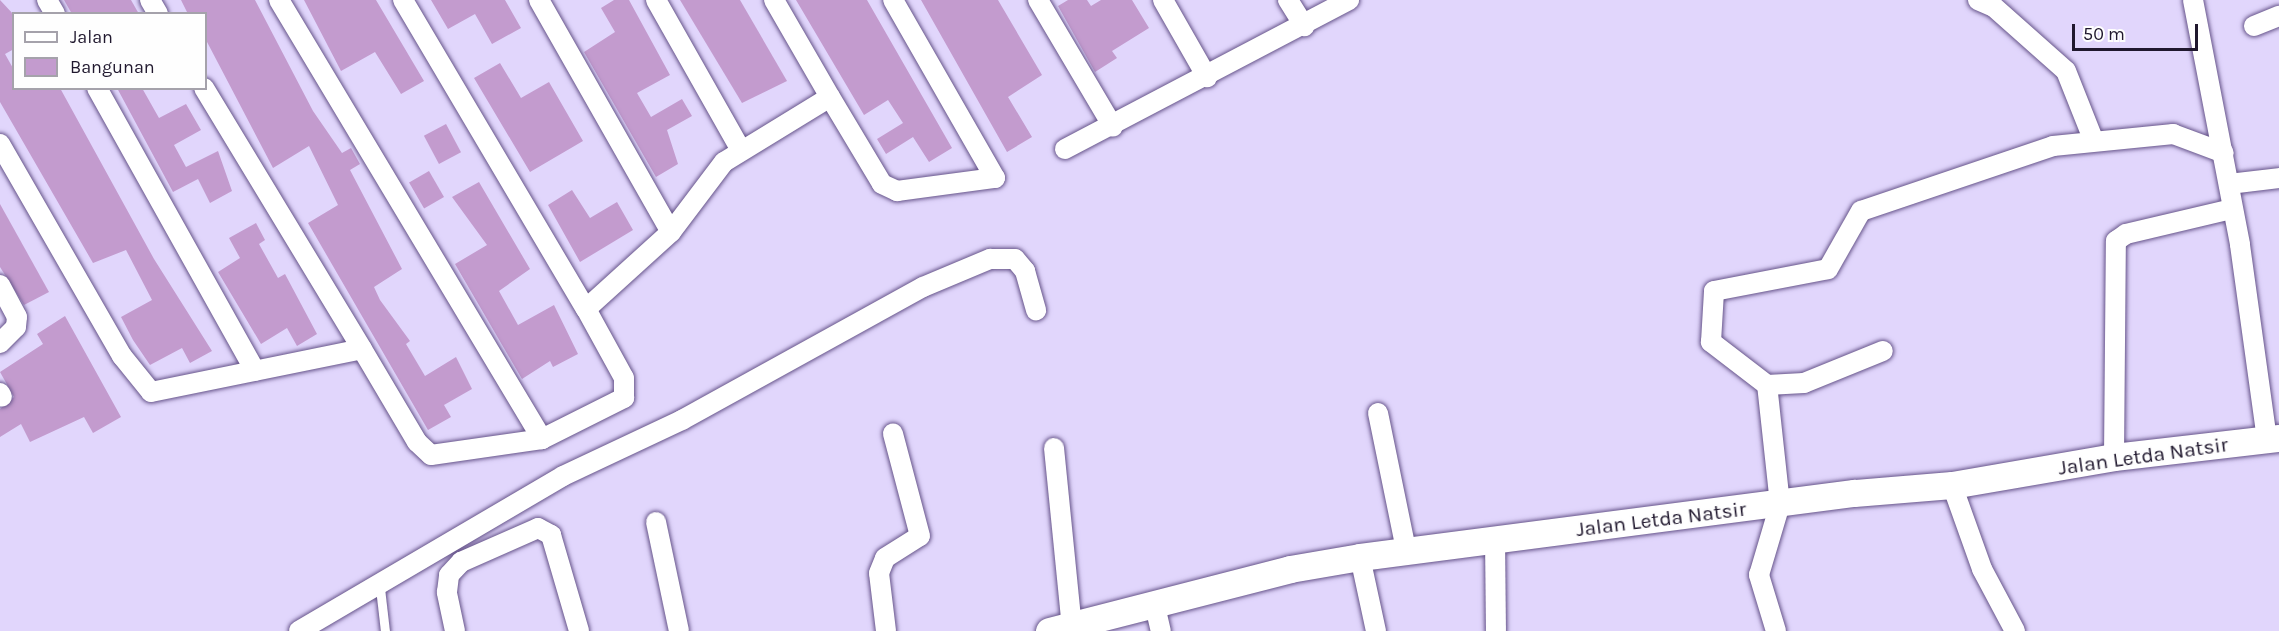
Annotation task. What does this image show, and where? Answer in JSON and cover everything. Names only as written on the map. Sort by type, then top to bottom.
[{"type":"main road","name":"Jalan Letda Natsir","points":[[1060,629],[1158,619],[1290,570],[1360,557],[1496,538],[1952,485],[2114,457],[2273,439]]},
{"type":"street","points":[[279,0],[542,439]]},
{"type":"street","points":[[205,90],[417,442],[431,455],[542,439],[624,398],[624,378],[586,309],[403,0]]},
{"type":"street","points":[[539,0],[671,232]]},
{"type":"street","points":[[656,0],[741,150]]},
{"type":"street","points":[[774,0],[882,184],[897,191],[995,178],[893,0]]},
{"type":"street","points":[[1038,0],[1113,127]]},
{"type":"street","points":[[1163,0],[1207,77]]},
{"type":"street","points":[[1288,0],[1304,26]]},
{"type":"street","points":[[1065,149],[1113,127],[1304,26],[1348,0]]},
{"type":"street","points":[[1978,0],[1994,7],[2066,71],[2093,139]]},
{"type":"street","points":[[2193,0],[2224,153],[2273,439]]},
{"type":"street","points":[[2254,26],[2279,16]]},
{"type":"street","points":[[98,90],[255,371]]},
{"type":"street","points":[[586,309],[671,232],[695,194],[741,150],[830,97]]},
{"type":"street","points":[[1883,351],[1804,383],[1767,385],[1711,342],[1714,291],[1828,269],[1861,211],[2053,146],[2093,139],[2173,134],[2224,153]]},
{"type":"street","points":[[0,144],[142,384],[150,392],[362,349]]},
{"type":"street","points":[[2229,184],[2279,178]]},
{"type":"street","points":[[2114,457],[2116,241],[2126,234],[2232,209]]},
{"type":"street","points":[[299,631],[380,588],[563,476],[682,420],[869,313],[980,263],[1004,258],[1021,263],[1036,310]]},
{"type":"street","points":[[0,285],[17,317],[16,327],[0,343]]},
{"type":"street","points":[[1767,385],[1780,504],[1759,575],[1776,631]]},
{"type":"street","points":[[1378,413],[1406,550]]},
{"type":"street","points":[[886,631],[879,573],[885,558],[920,536],[893,434]]},
{"type":"street","points":[[1054,448],[1060,629]]},
{"type":"street","points":[[1952,485],[1982,569],[2015,631]]},
{"type":"street","points":[[656,522],[679,631]]},
{"type":"street","points":[[455,631],[449,574],[461,562],[538,528],[552,536],[579,631]]},
{"type":"street","points":[[1496,538],[1496,631]]},
{"type":"street","points":[[1360,557],[1376,631]]},
{"type":"lane","points":[[380,588],[385,631]]},
{"type":"building","points":[[0,0],[12,13],[12,50],[5,54],[12,66],[12,90],[61,90],[154,259],[212,351],[190,363],[182,348],[150,365],[121,317],[152,300],[126,250],[93,263],[0,102]]},
{"type":"building","points":[[64,0],[131,0],[138,12],[71,12]]},
{"type":"building","points":[[181,0],[255,0],[313,111],[342,153],[351,148],[360,164],[350,170],[402,269],[374,287],[380,300],[410,341],[406,344],[425,376],[456,357],[472,389],[444,405],[451,417],[428,430],[308,223],[338,205],[309,146],[273,168],[207,42],[207,12],[187,12]]},
{"type":"building","points":[[304,0],[376,0],[424,81],[401,94],[375,52],[341,71]]},
{"type":"building","points":[[431,0],[505,0],[521,28],[492,44],[475,14],[448,29]]},
{"type":"building","points":[[614,0],[629,0],[670,75],[637,93],[651,117],[682,99],[692,116],[667,130],[678,164],[656,177],[584,52],[615,32],[601,8]]},
{"type":"building","points":[[680,0],[740,0],[787,81],[742,103]]},
{"type":"building","points":[[796,0],[867,0],[952,148],[929,162],[913,137],[886,154],[877,139],[903,123],[888,100],[864,115]]},
{"type":"building","points":[[921,0],[998,0],[1042,75],[1008,97],[1032,137],[1007,152]]},
{"type":"building","points":[[1068,0],[1087,0],[1091,6],[1101,0],[1132,0],[1149,28],[1112,51],[1117,58],[1095,72],[1058,6]]},
{"type":"building","points":[[500,63],[521,98],[549,82],[583,141],[530,172],[474,78]]},
{"type":"building","points":[[118,90],[143,90],[159,118],[186,104],[201,130],[174,145],[186,167],[218,151],[232,191],[210,203],[198,179],[173,192]]},
{"type":"building","points":[[446,124],[461,152],[439,164],[424,136]]},
{"type":"building","points":[[429,171],[444,197],[424,208],[409,182]]},
{"type":"building","points":[[479,182],[530,269],[499,291],[518,325],[554,305],[578,354],[553,367],[550,361],[522,379],[455,264],[487,245],[452,197]]},
{"type":"building","points":[[572,190],[590,218],[617,202],[633,230],[580,262],[548,205]]},
{"type":"building","points":[[0,204],[49,292],[24,305],[0,267]]},
{"type":"building","points":[[256,223],[265,240],[259,244],[278,278],[285,274],[317,334],[297,346],[287,328],[261,344],[218,272],[240,258],[229,238]]},
{"type":"building","points":[[65,316],[121,417],[93,433],[84,417],[30,442],[21,424],[0,437],[0,409],[14,397],[0,372],[43,344],[37,334]]}]
